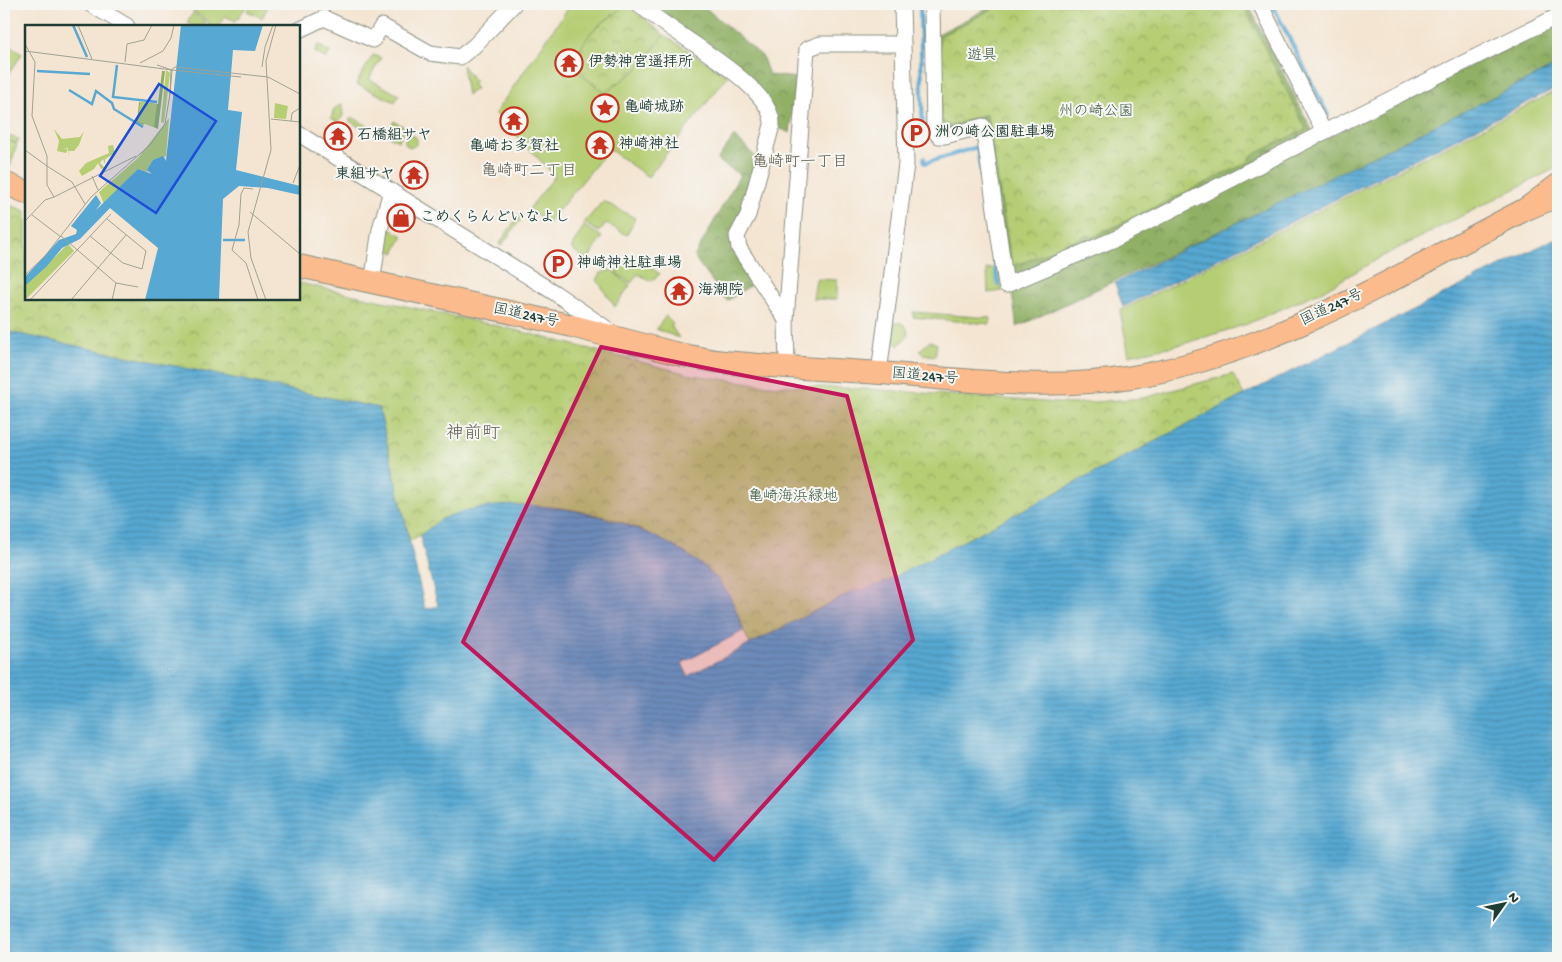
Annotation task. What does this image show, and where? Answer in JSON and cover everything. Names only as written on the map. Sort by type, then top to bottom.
[{"type":"highway","points":[[4,183],[25,192]]},
{"type":"highway","name":"国道247号","points":[[1526,209],[1558,185]]},
{"type":"highway","name":"国道247号","points":[[300,266],[568,325],[678,354],[731,362],[984,382],[1065,384],[1134,376],[1176,367],[1240,348],[1282,332],[1365,293],[1526,209],[1558,196]]},
{"type":"street","points":[[90,4],[125,25]]},
{"type":"street","points":[[300,30],[324,18],[373,40],[382,26],[430,53],[460,57],[474,46],[514,4]]},
{"type":"street","points":[[639,4],[662,23],[739,74],[751,86],[772,115],[772,125],[750,206],[737,242],[786,320]]},
{"type":"street","points":[[879,373],[906,164],[902,4]]},
{"type":"street","points":[[932,4],[934,130],[936,134],[945,136],[983,126],[1006,286],[1117,238],[1324,132],[1558,16]]},
{"type":"street","points":[[1260,4],[1324,132]]},
{"type":"street","points":[[788,366],[786,320],[807,49],[820,44],[903,44]]},
{"type":"street","points":[[300,135],[555,293],[622,339]]},
{"type":"street","points":[[372,283],[380,229],[391,191]]},
{"type":"highlighted area","points":[[601,347],[847,396],[913,640],[714,860],[463,642]]},
{"type":"green space","points":[[193,4],[248,4],[236,21],[225,16],[220,25],[208,25],[209,22],[190,9]]},
{"type":"green space","points":[[251,4],[269,4],[262,18],[247,11]]},
{"type":"green space","name":"神崎神社","points":[[571,4],[627,4],[592,31],[638,69],[664,35],[728,76],[648,177],[609,149],[548,223],[529,209],[555,176],[495,113]]},
{"type":"green space","points":[[627,4],[664,35],[638,69],[605,93],[569,65],[592,31]]},
{"type":"green space","points":[[651,4],[701,4],[762,56],[769,75],[796,78],[790,133],[777,127],[768,100]]},
{"type":"green space","name":"州の崎公園","points":[[996,4],[1248,4],[1318,142],[1558,22],[1558,65],[1334,177],[1017,327],[987,129],[945,129],[939,124],[936,35]]},
{"type":"green space","name":"州の崎公園","points":[[1002,4],[1243,4],[1306,129],[1251,156],[1249,162],[1093,237],[1088,235],[1012,267],[987,114],[950,126],[941,120],[939,37]]},
{"type":"green space","points":[[193,13],[206,22],[204,25],[190,25],[187,23]]},
{"type":"green space","points":[[9,45],[22,54],[9,73],[4,69],[4,53]]},
{"type":"green space","points":[[318,45],[330,52],[326,59],[315,52]]},
{"type":"green space","points":[[373,55],[381,58],[369,79],[399,95],[395,102],[356,84]]},
{"type":"green space","points":[[462,65],[475,82],[472,84],[476,89],[467,95]]},
{"type":"green space","points":[[1558,90],[1558,167],[1381,257],[1324,290],[1247,324],[1183,344],[1129,355],[1120,311]]},
{"type":"green space","points":[[342,104],[343,116],[338,122],[331,118],[334,109]]},
{"type":"green space","points":[[352,117],[370,127],[368,131],[349,121]]},
{"type":"green space","points":[[394,121],[406,128],[398,141],[386,134]]},
{"type":"green space","points":[[4,135],[19,139],[17,143],[6,140],[17,144],[10,167],[4,165],[6,139]]},
{"type":"green space","points":[[409,135],[413,135],[417,141],[413,147],[409,147],[405,143],[405,139]]},
{"type":"green space","points":[[734,136],[757,158],[731,245],[754,283],[727,301],[694,257],[740,175],[717,160]]},
{"type":"green space","points":[[603,201],[635,218],[627,235],[606,223],[599,232],[584,223]]},
{"type":"green space","name":"亀崎海浜緑地","points":[[4,203],[25,211],[25,300],[300,300],[300,283],[507,328],[692,375],[765,385],[867,389],[1071,404],[1143,398],[1233,374],[1244,395],[881,584],[850,593],[750,644],[731,599],[712,574],[679,551],[643,531],[619,521],[577,510],[554,507],[488,507],[452,516],[410,541],[379,408],[4,331]]},
{"type":"green space","points":[[520,214],[523,216],[501,246],[499,244]]},
{"type":"green space","points":[[584,226],[602,237],[587,261],[571,248]]},
{"type":"green space","points":[[387,227],[403,236],[394,253],[384,247]]},
{"type":"green space","points":[[627,257],[638,264],[641,261],[660,274],[651,281],[638,274],[631,283],[616,273]]},
{"type":"green space","points":[[1000,268],[1002,291],[988,293],[987,269]]},
{"type":"green space","points":[[611,270],[630,285],[615,307],[597,280],[601,273]]},
{"type":"green space","points":[[816,279],[837,280],[837,299],[813,299]]},
{"type":"green space","points":[[913,312],[991,318],[990,324],[913,317]]},
{"type":"green space","points":[[666,316],[673,323],[671,326],[679,338],[656,329]]},
{"type":"green space","points":[[895,323],[902,323],[907,328],[908,335],[898,346],[893,341]]},
{"type":"green space","points":[[930,341],[937,344],[935,356],[923,354],[920,350]]},
{"type":"water","points":[[1558,65],[1558,87],[1123,307],[1115,283]]},
{"type":"water","points":[[1558,237],[1558,958],[4,958],[4,331],[379,408],[425,609],[438,606],[420,536],[444,518],[476,508],[513,505],[553,507],[593,515],[632,527],[668,543],[699,563],[723,586],[737,613],[743,631],[682,663],[688,676],[850,593],[881,584],[1244,395]]},
{"type":"waterway","points":[[920,4],[923,142]]},
{"type":"waterway","points":[[1272,4],[1328,115]]},
{"type":"waterway","points":[[924,158],[925,163],[977,147],[998,284]]},
{"type":"place","name":"伊勢神宮遥拝所","points":[[569,63]]},
{"type":"place","name":"亀崎城跡","points":[[605,108]]},
{"type":"place","name":"亀崎お多賀社","points":[[514,121]]},
{"type":"place","name":"洲の崎公園駐車場","points":[[916,133]]},
{"type":"place","name":"石橋組サヤ","points":[[338,136]]},
{"type":"place","name":"神崎神社","points":[[600,145]]},
{"type":"place","name":"東組サヤ","points":[[414,175]]},
{"type":"place","name":"こめくらんどいなよし","points":[[401,218]]},
{"type":"place","name":"神崎神社駐車場","points":[[558,264]]},
{"type":"place","name":"海潮院","points":[[679,291]]},
{"type":"district","name":"亀崎町一丁目","points":[[800,163]]},
{"type":"district","name":"亀崎町二丁目","points":[[529,172]]},
{"type":"district","name":"神前町","points":[[473,434]]},
{"type":"park label","name":"遊具","points":[[982,56]]}]
